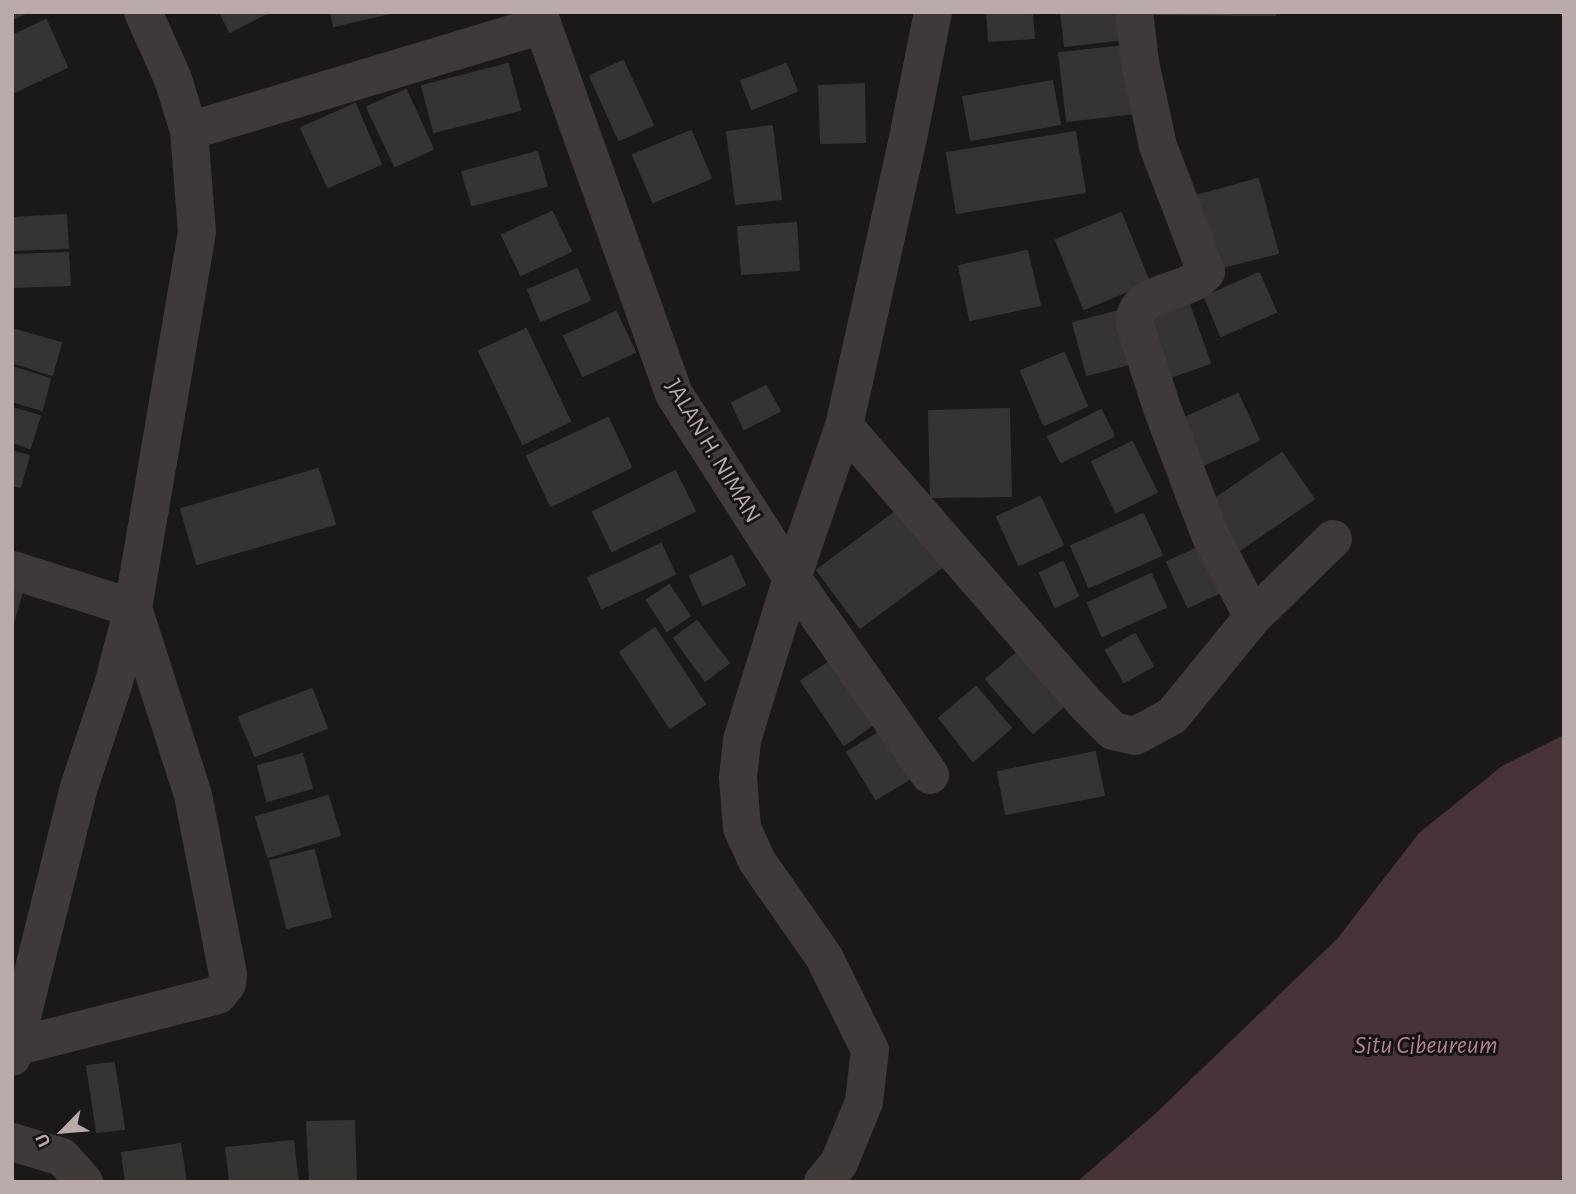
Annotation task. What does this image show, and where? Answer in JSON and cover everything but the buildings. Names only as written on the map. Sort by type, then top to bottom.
[{"type":"street","points":[[133,608],[193,795],[228,974],[227,984],[218,995],[13,1052],[79,786],[113,685],[133,608],[197,232],[188,131],[173,79],[143,12]]},
{"type":"street","points":[[822,1182],[839,1163],[864,1102],[870,1050],[824,957],[757,862],[742,828],[738,778],[742,740],[792,578],[844,426],[933,12]]},
{"type":"street","points":[[1134,12],[1140,62],[1158,146],[1206,272],[1197,281],[1142,303],[1135,312],[1135,325],[1162,408],[1210,534],[1253,617]]},
{"type":"street","points":[[188,131],[540,19]]},
{"type":"street","name":"JALAN H. NIMAN","points":[[540,19],[674,394],[792,578],[930,775]]},
{"type":"street","points":[[844,426],[1085,703],[1113,731],[1135,736],[1172,716],[1253,617],[1333,539]]},
{"type":"street","points":[[12,570],[133,608]]},
{"type":"street","points":[[12,1142],[62,1157],[84,1182]]},
{"type":"water","name":"Situ Cibeureum","points":[[1564,735],[1564,1182],[1077,1182],[1156,1113],[1337,939],[1419,833],[1502,766]]}]
